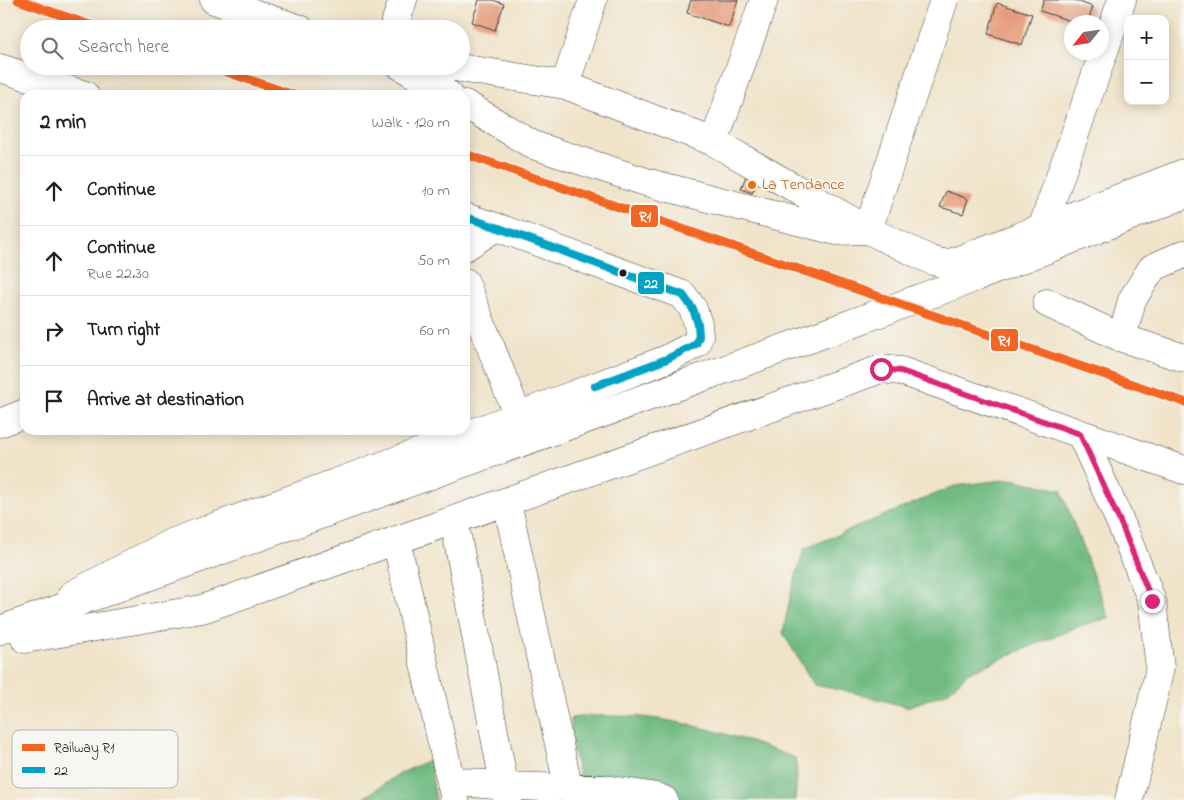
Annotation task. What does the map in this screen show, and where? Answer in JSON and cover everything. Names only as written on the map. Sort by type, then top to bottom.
[{"type":"street","points":[[396,20],[403,0]]},
{"type":"street","points":[[565,85],[593,0]]},
{"type":"street","points":[[714,142],[764,0]]},
{"type":"street","points":[[868,230],[944,0]]},
{"type":"street","points":[[1042,228],[1122,0]]},
{"type":"street","points":[[219,1],[274,20]]},
{"type":"street","points":[[0,68],[33,86],[56,90]]},
{"type":"street","points":[[470,70],[565,85],[714,142],[868,230],[933,261],[948,264],[1184,173]]},
{"type":"street","points":[[416,75],[441,90]]},
{"type":"street","points":[[470,107],[533,145],[646,182],[836,231],[868,230]]},
{"type":"street","points":[[989,281],[1184,195]]},
{"type":"street","points":[[14,631],[192,581],[989,281],[1184,215]]},
{"type":"street","points":[[470,219],[683,296],[693,309],[698,324],[699,336],[696,344],[667,359],[470,434]]},
{"type":"street","points":[[470,244],[496,227]]},
{"type":"street","points":[[1122,338],[1132,300],[1152,268],[1184,254]]},
{"type":"street","points":[[470,295],[518,416]]},
{"type":"street","points":[[1047,303],[1122,338],[1184,358]]},
{"type":"street","points":[[14,631],[202,609],[881,369],[901,371],[922,380],[1184,470]]},
{"type":"street","points":[[0,422],[20,415]]},
{"type":"street","points":[[1080,434],[1122,526],[1152,601],[1160,668],[1129,800]]},
{"type":"street","points":[[0,649],[14,631],[171,543],[466,435]]},
{"type":"street","points":[[507,502],[570,794]]},
{"type":"street","points":[[454,520],[506,793]]},
{"type":"street","points":[[396,540],[453,790],[570,794],[605,788],[657,797],[664,800]]},
{"type":"green space","points":[[1011,479],[1061,490],[1109,618],[1082,625],[969,672],[948,692],[907,707],[855,693],[814,685],[783,633],[791,593],[804,549],[955,486]]},
{"type":"green space","points":[[591,716],[661,719],[700,727],[757,744],[795,758],[797,775],[795,800],[590,800],[581,781],[576,760],[571,718]]},
{"type":"green space","points":[[429,760],[436,800],[361,800],[397,775]]},
{"type":"building","points":[[479,0],[493,0],[504,4],[495,30],[472,22]]},
{"type":"building","points":[[691,0],[738,0],[729,27],[687,13]]},
{"type":"building","points":[[1044,0],[1074,0],[1093,7],[1090,15],[1064,15],[1064,19],[1040,11]]},
{"type":"building","points":[[997,3],[1032,14],[1022,45],[988,34]]},
{"type":"building","points":[[746,176],[758,181],[752,193],[741,189]]},
{"type":"building","points":[[946,191],[968,199],[963,214],[940,207]]},
{"type":"rail line","name":"R1","points":[[18,0],[75,20]]},
{"type":"rail line","name":"R1","points":[[236,75],[279,90]]},
{"type":"rail line","name":"R1","points":[[470,156],[1184,402]]},
{"type":"transit line","name":"22","points":[[470,219],[683,295],[693,309],[698,324],[699,336],[696,344],[667,359],[595,386]]},
{"type":"place","name":"La Tendance","points":[[752,185]]},
{"type":"route","points":[[881,369],[901,371],[922,380],[1080,434],[1122,526],[1152,601]]}]
